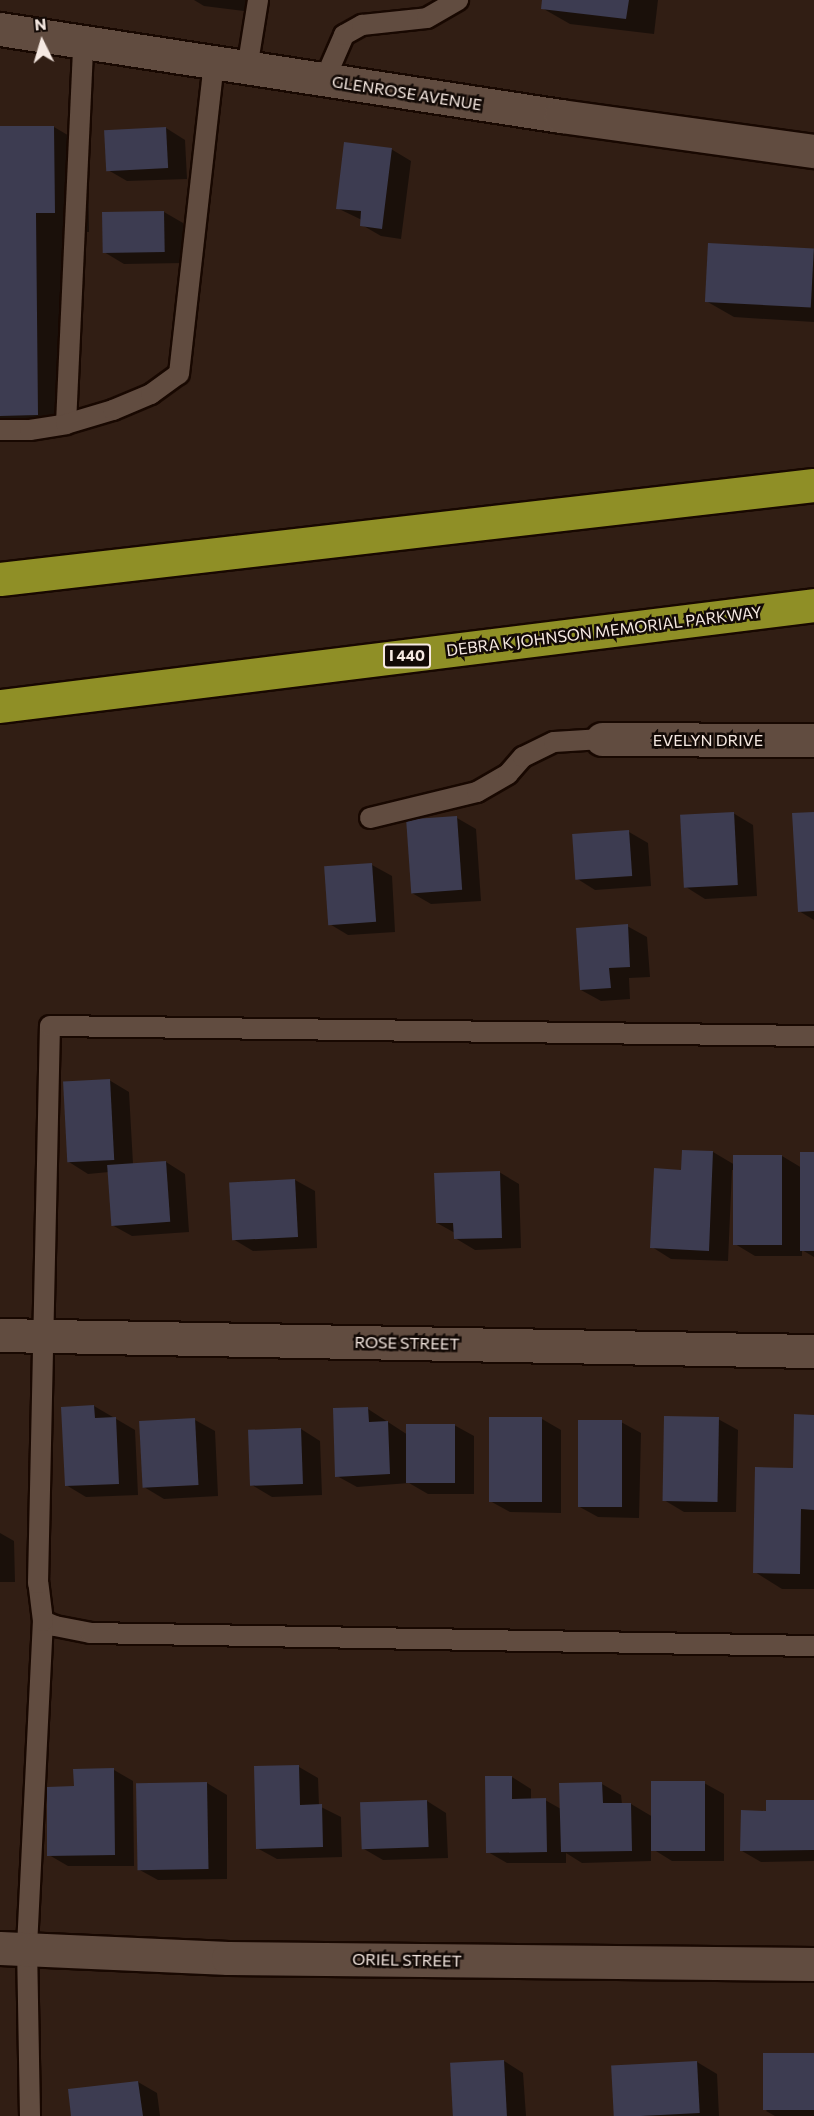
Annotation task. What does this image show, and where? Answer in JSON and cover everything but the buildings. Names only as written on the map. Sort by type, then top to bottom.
[{"type":"highway","points":[[0,579],[814,485]]},
{"type":"highway","name":"DEBRA K JOHNSON MEMORIAL PARKWAY","points":[[0,706],[814,605]]},
{"type":"street","name":"GLENROSE AVENUE","points":[[0,29],[324,81],[814,151]]},
{"type":"street","name":"EVELYN DRIVE","points":[[602,739],[814,740]]},
{"type":"street","name":"ROSE STREET","points":[[0,1335],[814,1351]]},
{"type":"street","name":"ORIEL STREET","points":[[14,1948],[228,1958],[814,1964]]},
{"type":"lane","points":[[247,69],[258,0]]},
{"type":"lane","points":[[324,81],[344,35],[362,25],[427,18],[458,0]]},
{"type":"lane","points":[[66,424],[83,43]]},
{"type":"lane","points":[[0,430],[30,430],[66,424],[151,394],[178,374],[214,63]]},
{"type":"lane","points":[[370,818],[477,792],[508,774],[523,757],[554,742],[602,739]]},
{"type":"lane","points":[[30,2116],[14,1948],[43,1621],[38,1583],[50,1026],[814,1036]]},
{"type":"lane","points":[[43,1621],[55,1626],[90,1633],[814,1646]]}]
